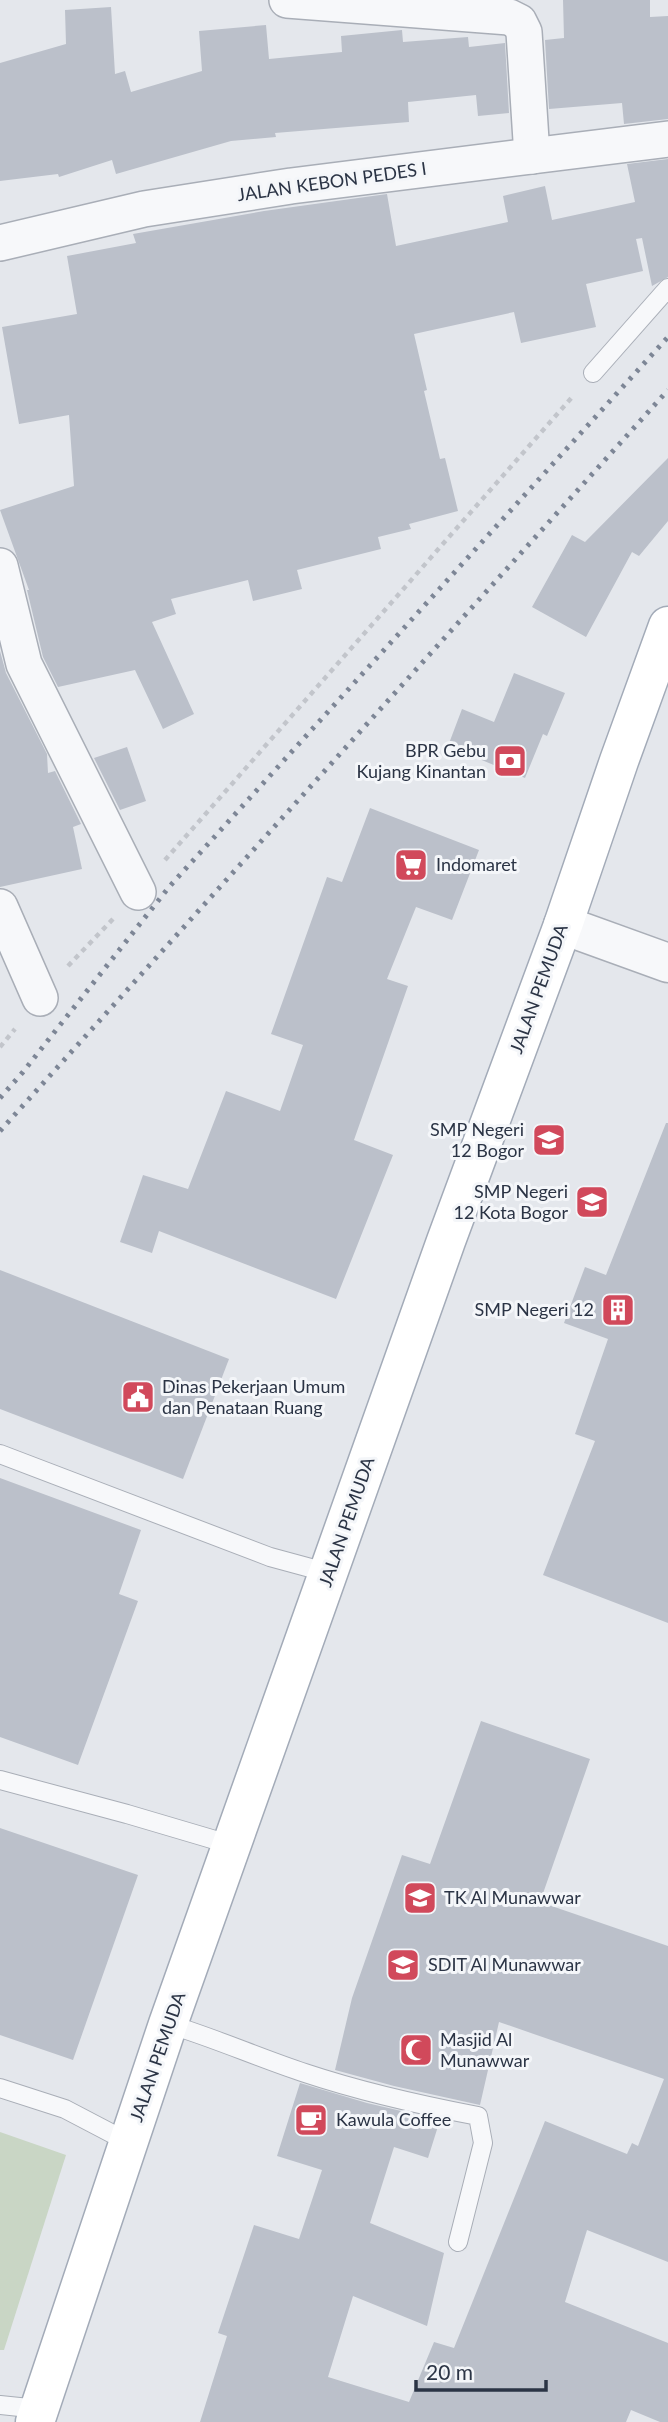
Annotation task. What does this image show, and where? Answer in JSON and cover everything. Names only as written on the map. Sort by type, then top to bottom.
[{"type":"main road","name":"JALAN PEMUDA","points":[[37,2415],[168,2024],[668,625]]},
{"type":"street","points":[[287,0],[509,17],[519,22],[524,32],[532,156]]},
{"type":"street","name":"JALAN KEBON PEDES I","points":[[0,243],[144,209],[291,186],[668,139]]},
{"type":"street","points":[[0,566],[24,664],[138,892]]},
{"type":"street","points":[[0,906],[40,998]]},
{"type":"street","points":[[563,925],[668,963]]},
{"type":"lane","points":[[593,373],[668,288]]},
{"type":"lane","points":[[0,1454],[270,1557],[329,1573]]},
{"type":"lane","points":[[0,1780],[232,1845]]},
{"type":"lane","points":[[168,2024],[305,2073],[423,2106],[478,2116],[483,2144],[458,2242]]},
{"type":"lane","points":[[0,2088],[65,2109],[128,2142]]},
{"type":"lane","points":[[0,2405],[37,2415]]},
{"type":"path","points":[[0,1047],[40,998],[138,892],[593,373]]},
{"type":"green space","points":[[0,2132],[66,2155],[4,2350],[0,2350]]},
{"type":"building","points":[[563,0],[650,0],[650,17],[668,16],[668,119],[624,124],[622,103],[549,109],[545,40],[564,38]]},
{"type":"building","points":[[111,7],[115,74],[125,71],[131,92],[202,71],[199,31],[266,25],[269,59],[342,52],[341,36],[402,30],[403,42],[468,37],[469,47],[505,43],[509,113],[478,116],[476,95],[408,102],[409,122],[275,133],[276,137],[231,141],[116,174],[112,160],[59,177],[58,174],[0,181],[0,63],[66,44],[65,10]]},
{"type":"building","points":[[668,159],[668,277],[652,286],[642,238],[636,239],[643,271],[586,284],[596,327],[521,343],[514,312],[414,334],[440,459],[445,458],[458,511],[409,524],[411,529],[378,537],[381,549],[297,570],[302,589],[253,601],[248,580],[171,599],[176,614],[152,622],[194,714],[163,729],[135,670],[58,687],[43,657],[29,590],[0,510],[74,486],[69,415],[19,424],[2,327],[77,314],[67,256],[136,243],[133,234],[264,211],[387,194],[396,246],[508,222],[503,196],[545,186],[552,220],[635,202],[627,164]]},
{"type":"building","points":[[668,458],[668,521],[639,556],[632,552],[586,637],[532,607],[572,535],[585,542]]},
{"type":"building","points":[[0,651],[6,673],[47,754],[48,773],[55,771],[81,824],[73,827],[82,869],[0,887]]},
{"type":"building","points":[[514,673],[565,693],[547,736],[543,734],[525,778],[448,746],[462,709],[494,722]]},
{"type":"building","points":[[127,747],[146,801],[120,810],[94,758]]},
{"type":"building","points":[[370,808],[479,850],[452,920],[416,907],[387,979],[408,986],[354,1140],[393,1155],[336,1299],[159,1231],[152,1253],[120,1242],[143,1175],[188,1189],[226,1091],[280,1111],[303,1045],[271,1034],[327,877],[342,882]]},
{"type":"building","points":[[666,1123],[668,1623],[543,1575],[595,1441],[575,1434],[608,1339],[564,1323],[585,1267],[606,1275]]},
{"type":"building","points":[[0,1270],[229,1359],[183,1479],[0,1409]]},
{"type":"building","points":[[0,1478],[141,1530],[119,1594],[138,1601],[78,1765],[0,1737]]},
{"type":"building","points":[[481,1721],[590,1759],[540,1902],[668,1946],[668,2262],[587,2230],[565,2302],[668,2343],[668,2422],[660,2422],[631,2410],[626,2422],[200,2422],[227,2336],[218,2333],[254,2225],[299,2239],[322,2170],[277,2156],[300,2083],[367,2103],[440,2120],[428,2158],[394,2147],[370,2223],[444,2253],[427,2326],[353,2296],[328,2377],[409,2402],[434,2342],[454,2348],[545,2121],[627,2154],[632,2143],[638,2146],[664,2079],[499,2022],[480,2105],[335,2070],[352,1998],[402,1855],[430,1864]]},
{"type":"building","points":[[0,1828],[138,1875],[73,2060],[0,2035]]},
{"type":"railway","points":[[0,1098],[169,887],[668,337]]},
{"type":"railway","points":[[0,1131],[668,390]]},
{"type":"place","name":"BPR Gebu Kujang Kinantan","points":[[510,761]]},
{"type":"place","name":"Indomaret","points":[[411,865]]},
{"type":"place","name":"SMP Negeri 12 Bogor","points":[[549,1140]]},
{"type":"place","name":"SMP Negeri 12 Kota Bogor","points":[[592,1202]]},
{"type":"place","name":"SMP Negeri 12","points":[[618,1310]]},
{"type":"place","name":"Dinas Pekerjaan Umum dan Penataan Ruang","points":[[138,1397]]},
{"type":"place","name":"TK Al Munawwar","points":[[420,1898]]},
{"type":"place","name":"SDIT Al Munawwar","points":[[403,1965]]},
{"type":"place","name":"Masjid Al Munawwar","points":[[416,2050]]},
{"type":"place","name":"Kawula Coffee","points":[[311,2120]]}]
